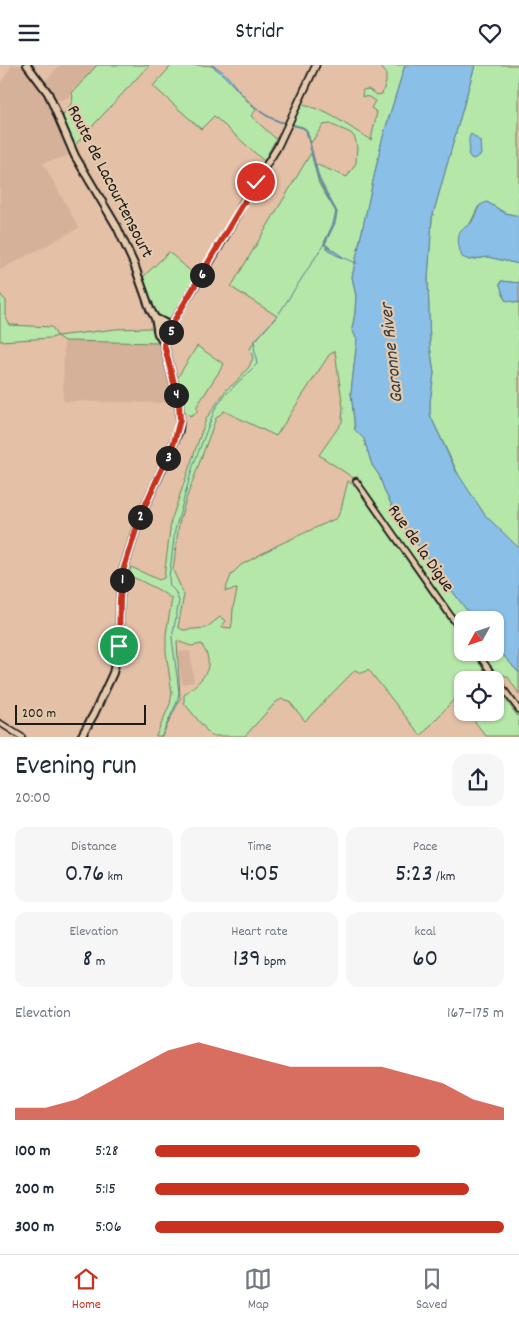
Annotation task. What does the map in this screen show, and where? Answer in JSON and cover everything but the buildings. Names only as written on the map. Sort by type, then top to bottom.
[{"type":"main road","name":"Route de Lacourtensourt","points":[[27,65],[48,93],[75,156],[117,227],[130,255],[155,318],[157,332],[164,344],[179,403],[179,430],[140,517],[123,571],[120,599],[119,646],[112,673],[94,714],[81,737]]},
{"type":"main road","points":[[155,318],[168,325],[170,332],[164,344]]},
{"type":"main road","points":[[157,328],[160,324],[164,323]]},
{"type":"main road","points":[[160,336],[163,337],[170,332]]},
{"type":"street","points":[[170,332],[174,321],[277,147],[316,65]]},
{"type":"street","points":[[164,323],[174,321]]},
{"type":"street","name":"Rue de la Digue","points":[[356,481],[454,621]]},
{"type":"street","points":[[483,661],[519,710]]},
{"type":"street","points":[[0,723],[22,737]]},
{"type":"shaded area","points":[[12,65],[24,65],[39,84],[46,95],[71,155],[43,163],[79,228],[0,270],[0,84]]},
{"type":"shaded area","points":[[60,65],[97,65],[68,97],[61,100],[55,99],[45,81]]},
{"type":"shaded area","points":[[64,341],[161,343],[175,403],[63,401]]},
{"type":"shaded area","points":[[190,651],[194,682],[182,684],[178,652]]},
{"type":"green space","points":[[97,65],[149,65],[74,146],[62,120],[63,116],[71,104],[72,93]]},
{"type":"green space","points":[[172,65],[212,66],[228,79],[256,110],[251,116],[276,139],[264,161],[214,116],[201,129],[153,86]]},
{"type":"green space","points":[[379,65],[405,65],[382,140],[352,277],[356,296],[352,329],[357,340],[351,392],[355,430],[364,439],[372,465],[379,475],[385,492],[400,521],[467,611],[454,611],[454,615],[361,483],[319,455],[342,422],[343,408],[335,351],[329,355],[276,436],[224,411],[216,418],[179,523],[173,570],[184,595],[178,627],[183,630],[206,628],[220,617],[226,621],[221,627],[231,628],[237,589],[225,591],[231,575],[241,565],[278,545],[337,518],[348,481],[356,487],[454,628],[454,661],[478,661],[485,671],[454,671],[454,699],[421,736],[368,669],[361,673],[355,670],[305,721],[289,701],[282,699],[276,702],[245,736],[211,736],[184,703],[184,695],[206,673],[208,668],[207,654],[202,644],[191,646],[177,641],[180,699],[162,736],[156,736],[170,704],[172,693],[166,652],[166,634],[172,599],[159,590],[129,575],[131,567],[159,580],[164,578],[171,521],[206,419],[226,390],[249,367],[253,358],[250,349],[253,343],[277,316],[231,287],[311,153],[319,184],[336,212],[333,224],[324,243],[332,252],[342,257],[325,244],[335,223],[337,212],[322,187],[315,164],[347,177],[356,163],[357,147],[355,138],[351,133],[330,124],[323,125],[311,143],[306,129],[291,124],[302,105],[329,114],[371,140],[377,112],[371,108],[375,101],[369,97],[362,96],[363,90],[368,89],[377,95],[382,94],[386,82],[386,73]]},
{"type":"green space","points":[[475,65],[519,65],[519,216],[505,213],[487,202],[478,207],[469,226],[469,260],[488,257],[519,264],[519,283],[501,281],[500,285],[505,300],[519,303],[519,550],[485,515],[461,480],[430,415],[434,373],[430,346],[428,279],[432,218]]},
{"type":"green space","points":[[169,252],[197,277],[175,314],[169,319],[158,315],[143,277]]},
{"type":"green space","points":[[0,294],[6,301],[6,318],[10,325],[52,327],[57,336],[0,341]]},
{"type":"green space","points":[[151,328],[161,343],[64,341],[57,336],[116,329]]},
{"type":"green space","points":[[197,346],[224,364],[197,406],[197,412],[190,416],[184,410],[176,380]]},
{"type":"green space","points":[[504,656],[519,673],[519,694],[508,677],[504,675],[504,671],[494,671],[487,661],[504,661]]},
{"type":"green space","points":[[504,697],[519,718],[519,736],[486,736],[474,721],[504,721]]},
{"type":"water","points":[[211,65],[223,72],[254,106],[266,115],[286,124],[274,120],[263,114],[254,107]]},
{"type":"water","name":"Garonne River","points":[[405,65],[475,65],[432,218],[428,279],[430,346],[434,373],[430,415],[456,471],[485,515],[519,548],[519,673],[504,656],[504,611],[467,611],[400,521],[385,492],[379,475],[372,465],[364,439],[355,430],[351,392],[357,340],[352,329],[356,296],[352,277],[382,140]]},
{"type":"water","points":[[291,124],[307,130],[319,178],[337,212],[335,223],[325,243],[343,257],[332,253],[324,243],[333,224],[336,212],[318,179],[306,131]]},
{"type":"water","points":[[471,134],[480,141],[481,155],[473,159],[468,154]]},
{"type":"water","points":[[487,202],[505,213],[519,216],[519,264],[488,257],[469,260],[462,257],[458,243],[459,233],[474,219],[480,205]]},
{"type":"water","points":[[501,281],[519,283],[519,303],[505,300],[500,285]]},
{"type":"waterway","points":[[161,737],[177,702],[179,692],[172,638],[179,601],[175,591],[170,586],[169,578],[175,530],[193,466],[215,409],[224,396],[257,364],[255,341],[278,315],[324,244]]},
{"type":"waterway","points":[[342,257],[357,263]]},
{"type":"route","points":[[119,646],[120,599],[123,571],[140,517],[179,430],[179,403],[164,344],[185,301],[205,271],[256,182]]}]
